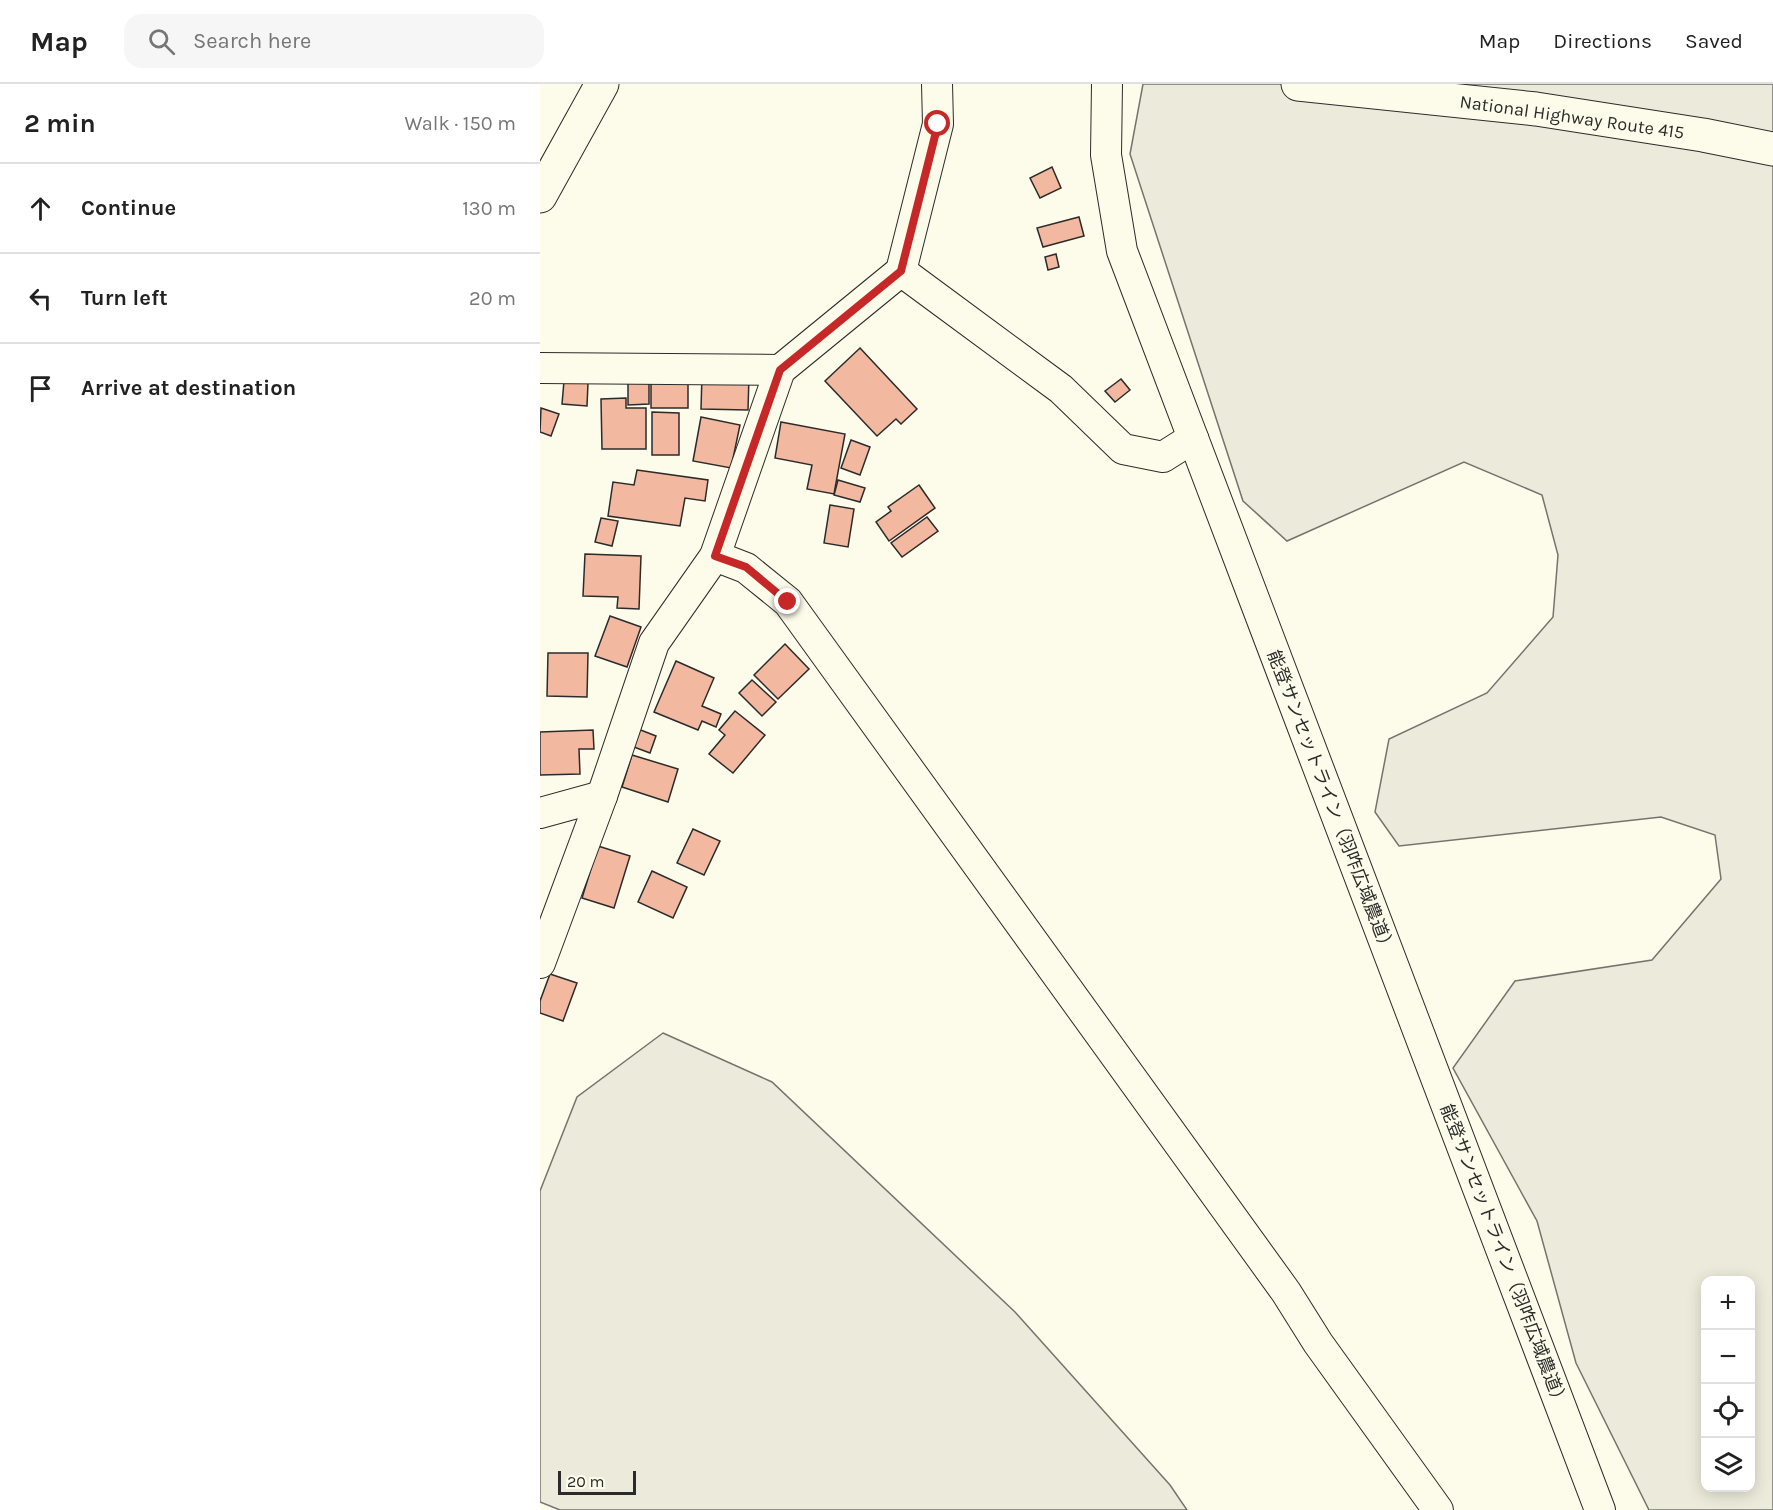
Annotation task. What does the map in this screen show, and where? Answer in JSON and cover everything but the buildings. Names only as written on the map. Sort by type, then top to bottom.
[{"type":"highway","points":[[540,196],[602,84]]},
{"type":"highway","name":"National Highway Route 415","points":[[1298,84],[1536,109],[1703,135],[1773,149]]},
{"type":"street","points":[[540,963],[602,796],[654,644],[715,556],[780,370],[901,271],[938,124],[937,84]]},
{"type":"street","name":"能登サンセットライン（羽咋広域農道）","points":[[1107,84],[1106,154],[1122,251],[1600,1510]]},
{"type":"street","points":[[901,271],[1061,389],[1123,448],[1163,457],[1193,438]]},
{"type":"street","points":[[540,368],[780,370]]},
{"type":"street","points":[[715,556],[746,567],[788,602],[1286,1292],[1318,1343],[1438,1510]]},
{"type":"street","points":[[540,813],[602,796]]},
{"type":"shaded area","points":[[1143,84],[1773,84],[1773,1510],[1649,1510],[1576,1363],[1537,1221],[1453,1068],[1515,981],[1652,960],[1721,879],[1715,835],[1661,817],[1399,846],[1375,812],[1389,739],[1487,693],[1553,617],[1558,555],[1542,495],[1464,462],[1287,541],[1243,501],[1130,154]]},
{"type":"shaded area","points":[[663,1033],[772,1082],[1015,1312],[1170,1485],[1187,1510],[560,1510],[540,1502],[540,1191],[577,1097]]},
{"type":"route","points":[[788,602],[746,567],[715,556],[780,370],[901,271],[938,124]]}]
